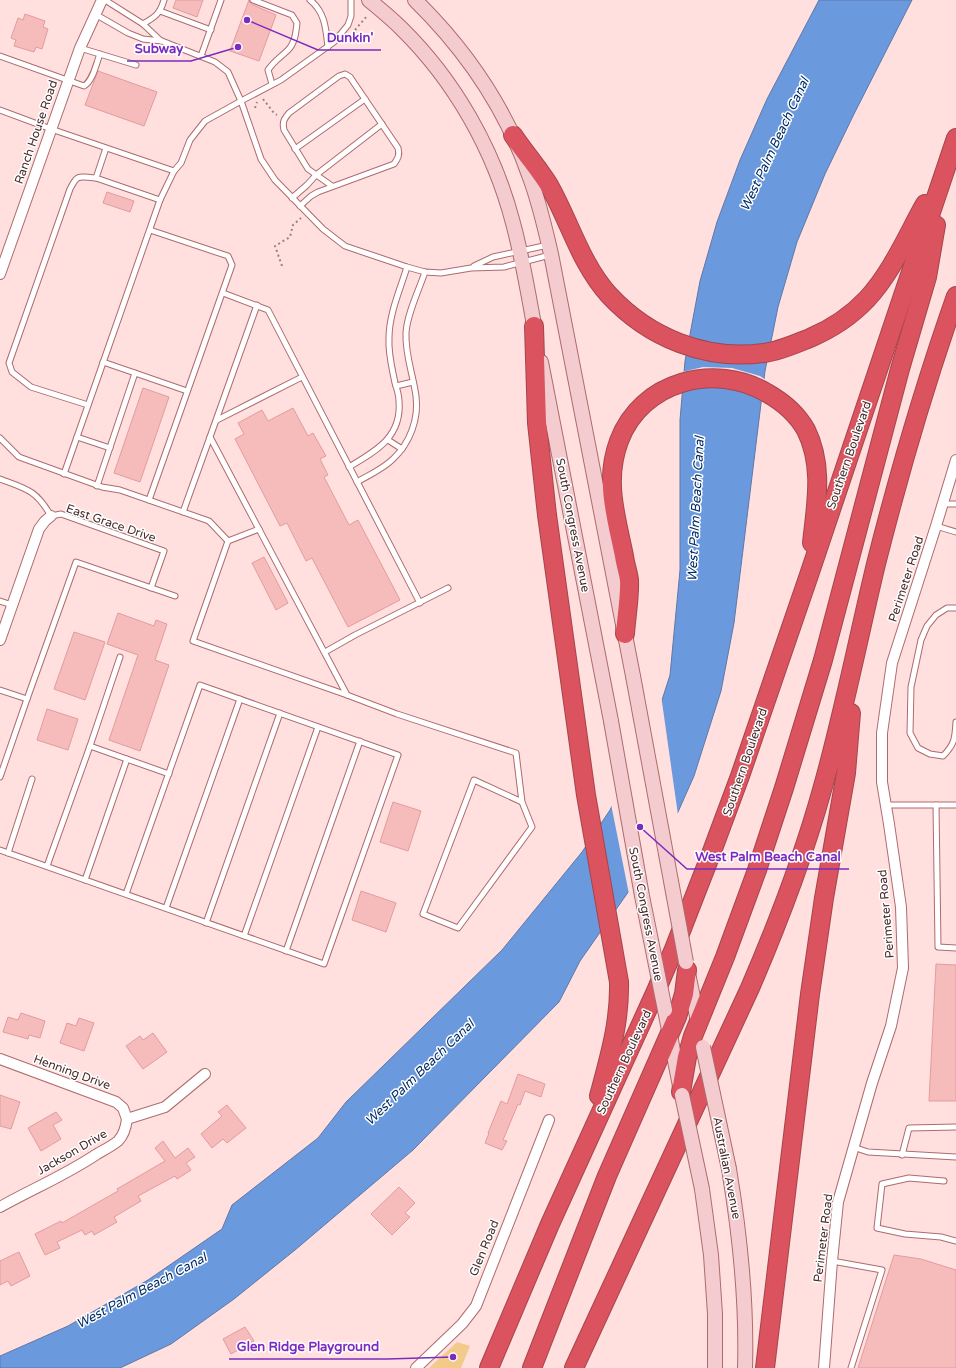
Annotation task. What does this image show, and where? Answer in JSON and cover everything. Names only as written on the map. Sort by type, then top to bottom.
[{"type":"highway","points":[[513,136],[550,186],[581,252],[609,296],[634,317],[660,334],[688,348],[704,352],[736,355],[765,353],[787,347],[820,333],[842,320],[855,310],[878,286],[888,272],[948,162]]},
{"type":"highway","name":"Southern Boulevard","points":[[489,1368],[534,1260],[644,1018],[694,899],[737,783],[809,575],[956,138]]},
{"type":"highway","points":[[682,1094],[688,1057],[698,1022],[720,971],[757,870],[823,660],[900,369],[927,277],[948,162]]},
{"type":"highway","points":[[574,1368],[750,988],[782,910],[810,830],[822,790],[840,722],[856,646],[897,485],[920,405],[956,296]]},
{"type":"highway","points":[[534,326],[537,423],[546,508],[589,810],[619,982],[618,1014],[612,1048],[586,1143]]},
{"type":"highway","points":[[625,634],[629,580],[612,493],[611,469],[619,439],[630,419],[652,396],[679,383],[703,378],[723,378],[753,385],[786,405],[800,421],[810,441],[816,463],[817,492],[809,575]]},
{"type":"highway","points":[[765,1368],[816,950],[846,773],[856,646]]},
{"type":"highway","points":[[532,1368],[599,1197],[681,1005],[684,994],[686,966]]},
{"type":"main road","name":"South Congress Avenue","points":[[369,0],[400,27],[414,42],[440,74],[464,109],[484,145],[498,177],[511,216],[521,257],[611,721],[669,1034],[682,1094]]},
{"type":"main road","points":[[415,0],[443,30],[482,80],[513,136],[536,194],[550,250],[625,634],[686,966]]},
{"type":"main road","name":"Australian Avenue","points":[[686,966],[729,1169],[738,1226],[742,1266],[745,1368]]},
{"type":"main road","points":[[682,1094],[702,1189],[712,1262],[715,1314],[715,1368]]},
{"type":"street","name":"Ranch House Road","points":[[0,274],[80,48],[102,0]]},
{"type":"street","name":"Perimeter Road","points":[[824,1368],[838,1202],[872,1082],[891,1026],[903,968],[901,906],[882,782],[882,733],[892,663],[956,460]]},
{"type":"street","points":[[0,640],[39,528],[51,516]]},
{"type":"street","name":"Henning Drive","points":[[0,1059],[116,1102],[123,1108],[127,1119]]},
{"type":"street","points":[[127,1119],[165,1107],[205,1074]]},
{"type":"street","name":"Jackson Drive","points":[[0,1207],[32,1189],[67,1173],[119,1140],[126,1129],[127,1119]]},
{"type":"street","name":"Glen Road","points":[[416,1368],[462,1324],[476,1306],[549,1120]]},
{"type":"lane","points":[[105,0],[143,24],[162,41]]},
{"type":"lane","points":[[143,24],[155,18],[160,11],[164,0]]},
{"type":"lane","points":[[201,56],[221,0]]},
{"type":"lane","points":[[253,0],[292,15],[297,23],[294,40],[289,49],[280,56],[268,70],[272,84]]},
{"type":"lane","points":[[310,0],[322,14],[326,26],[328,47]]},
{"type":"lane","points":[[64,474],[160,200],[174,171],[181,163],[190,140],[205,121],[281,80],[328,47],[344,32],[348,26],[351,16],[352,0]]},
{"type":"lane","points":[[160,11],[211,30]]},
{"type":"lane","points":[[95,14],[128,33],[142,38],[162,41],[201,56],[215,62],[228,72],[241,101],[261,159],[275,180],[323,229],[345,246],[425,272],[451,272],[471,268],[504,267],[521,257],[550,250]]},
{"type":"lane","points":[[80,48],[136,65]]},
{"type":"lane","points":[[0,56],[84,86],[92,76],[100,54]]},
{"type":"lane","points":[[300,206],[311,196],[332,186],[394,164],[398,158],[398,148],[350,77],[345,74],[339,76],[289,113],[284,118],[283,124],[284,130],[308,169],[332,186]]},
{"type":"lane","points":[[295,149],[365,99]]},
{"type":"lane","points":[[0,110],[174,171]]},
{"type":"lane","points":[[292,198],[316,175],[382,124]]},
{"type":"lane","points":[[96,178],[106,148]]},
{"type":"lane","points":[[88,405],[31,387],[12,372],[9,363],[70,189],[75,179],[79,177],[96,178],[160,200]]},
{"type":"lane","points":[[148,500],[232,265],[228,256],[150,230]]},
{"type":"lane","points":[[471,268],[493,257],[521,257],[550,250]]},
{"type":"lane","points":[[349,467],[374,452],[388,440],[399,415],[399,400],[389,355],[390,322],[407,267]]},
{"type":"lane","points":[[357,482],[393,460],[408,440],[414,425],[417,411],[416,396],[406,346],[406,330],[425,272]]},
{"type":"lane","points":[[223,293],[268,310],[420,603]]},
{"type":"lane","points":[[184,512],[257,305]]},
{"type":"lane","points":[[103,362],[187,392]]},
{"type":"lane","points":[[97,486],[135,373]]},
{"type":"lane","points":[[217,420],[302,377]]},
{"type":"lane","points":[[396,386],[413,382]]},
{"type":"lane","points":[[77,437],[110,448]]},
{"type":"lane","points":[[210,437],[347,695]]},
{"type":"lane","points":[[0,438],[19,457],[97,486],[120,490],[209,520],[228,541]]},
{"type":"lane","points":[[388,440],[402,449]]},
{"type":"lane","points":[[0,479],[29,490],[39,497],[51,516]]},
{"type":"lane","points":[[943,504],[956,504]]},
{"type":"lane","name":"East Grace Drive","points":[[51,516],[61,514],[164,552],[151,588]]},
{"type":"lane","points":[[936,526],[956,532]]},
{"type":"lane","points":[[259,529],[228,541],[193,641],[397,714],[516,753],[522,802],[532,827],[458,928],[423,914],[474,780],[522,802]]},
{"type":"lane","points":[[0,777],[26,699],[76,562],[175,596]]},
{"type":"lane","points":[[325,652],[355,635],[448,588]]},
{"type":"lane","points":[[0,601],[12,605]]},
{"type":"lane","points":[[956,608],[947,608],[936,615],[927,626],[921,640],[911,687],[910,733],[918,748],[930,754],[943,756],[951,748],[955,737],[956,722]]},
{"type":"lane","points":[[47,866],[120,657]]},
{"type":"lane","points":[[0,850],[324,964],[398,755],[200,685],[126,894]]},
{"type":"lane","points":[[0,690],[26,699]]},
{"type":"lane","points":[[166,908],[240,699]]},
{"type":"lane","points":[[206,923],[280,713]]},
{"type":"lane","points":[[244,936],[318,727]]},
{"type":"lane","points":[[286,951],[360,741]]},
{"type":"lane","points":[[90,746],[169,774]]},
{"type":"lane","points":[[85,880],[127,759]]},
{"type":"lane","points":[[8,853],[32,779]]},
{"type":"lane","points":[[886,805],[956,805]]},
{"type":"lane","points":[[936,805],[938,947],[956,948]]},
{"type":"lane","points":[[902,1155],[909,1128],[956,1127]]},
{"type":"lane","points":[[853,1147],[868,1152],[956,1157]]},
{"type":"lane","points":[[944,1181],[909,1178],[882,1184],[877,1228],[905,1234],[941,1237],[956,1242]]},
{"type":"lane","points":[[832,1261],[882,1270],[851,1368]]},
{"type":"path","points":[[263,98],[274,113],[284,118]]},
{"type":"path","points":[[282,266],[275,246],[290,237],[293,225],[307,213]]},
{"type":"shaded area","points":[[457,1342],[470,1346],[461,1368],[429,1368]]},
{"type":"water","points":[[819,0],[912,0],[825,174],[797,242],[778,307],[765,371],[734,623],[721,691],[694,776],[678,812],[652,858],[580,961],[559,1002],[413,1150],[295,1250],[234,1299],[171,1344],[120,1368],[0,1368],[0,1356],[68,1326],[148,1280],[222,1229],[232,1205],[318,1138],[346,1102],[502,950],[582,852],[610,810],[655,722],[670,675],[680,570],[680,420],[685,361],[700,281],[717,222],[740,160],[767,99]]},
{"type":"pier","points":[[703,367],[732,368],[760,376],[766,380],[764,396],[739,385],[681,389],[682,372]]},
{"type":"pier","points":[[661,695],[678,815],[654,859],[629,894],[611,804],[653,721]]},
{"type":"building","points":[[176,0],[203,0],[197,17],[173,8]]},
{"type":"building","points":[[249,0],[251,4],[276,15],[259,61],[230,51]]},
{"type":"building","points":[[25,14],[45,21],[43,27],[48,29],[42,49],[36,47],[34,52],[14,46],[16,40],[11,38],[18,18],[23,20]]},
{"type":"building","points":[[98,71],[157,92],[144,126],[85,105]]},
{"type":"building","points":[[107,192],[134,201],[130,212],[103,203]]},
{"type":"building","points":[[143,388],[169,397],[140,482],[114,473]]},
{"type":"building","points":[[293,408],[308,436],[313,433],[326,456],[320,459],[328,475],[324,477],[349,525],[358,520],[400,600],[348,627],[312,558],[306,561],[287,523],[280,526],[235,439],[244,434],[238,423],[262,410],[268,421]]},
{"type":"building","points":[[264,557],[288,603],[276,610],[252,563]]},
{"type":"building","points":[[118,613],[154,626],[156,620],[167,624],[155,660],[169,665],[140,751],[109,740],[138,655],[107,644]]},
{"type":"building","points":[[74,632],[105,642],[85,700],[54,689]]},
{"type":"building","points":[[47,709],[78,719],[68,750],[37,740]]},
{"type":"building","points":[[393,802],[421,811],[408,851],[380,842]]},
{"type":"building","points":[[361,891],[396,903],[386,932],[352,920]]},
{"type":"building","points":[[936,964],[956,965],[956,1101],[929,1101]]},
{"type":"building","points":[[21,1013],[45,1021],[40,1038],[29,1035],[28,1039],[3,1032],[8,1017],[18,1020]]},
{"type":"building","points":[[79,1018],[94,1023],[84,1051],[60,1043],[67,1023],[76,1026]]},
{"type":"building","points":[[153,1033],[167,1052],[143,1069],[126,1046],[140,1036],[143,1040]]},
{"type":"building","points":[[518,1074],[545,1084],[541,1097],[525,1091],[503,1140],[507,1141],[502,1150],[485,1143],[501,1101],[507,1104]]},
{"type":"building","points":[[0,1095],[20,1102],[11,1129],[0,1126]]},
{"type":"building","points":[[227,1105],[246,1128],[227,1143],[223,1139],[212,1148],[201,1134],[222,1116],[218,1112]]},
{"type":"building","points":[[56,1112],[62,1120],[53,1125],[61,1139],[41,1151],[28,1128]]},
{"type":"building","points":[[163,1141],[175,1158],[188,1148],[195,1157],[186,1163],[191,1170],[177,1179],[175,1176],[138,1196],[141,1201],[114,1217],[117,1222],[94,1235],[92,1231],[85,1235],[82,1230],[57,1242],[60,1248],[45,1255],[35,1234],[61,1221],[62,1223],[118,1191],[117,1189],[165,1161],[155,1148]]},
{"type":"building","points":[[399,1187],[415,1203],[405,1213],[410,1217],[392,1235],[371,1214]]},
{"type":"building","points":[[19,1252],[30,1276],[11,1286],[8,1281],[0,1285],[0,1261]]},
{"type":"building","points":[[894,1255],[921,1259],[956,1270],[956,1368],[858,1368]]},
{"type":"building","points":[[245,1327],[254,1341],[231,1354],[223,1339]]},
{"type":"place","name":"Dunkin'","points":[[247,20]]},
{"type":"place","name":"Subway","points":[[238,47]]},
{"type":"place","name":"West Palm Beach Canal","points":[[640,827]]},
{"type":"place","name":"Glen Ridge Playground","points":[[453,1357]]}]
